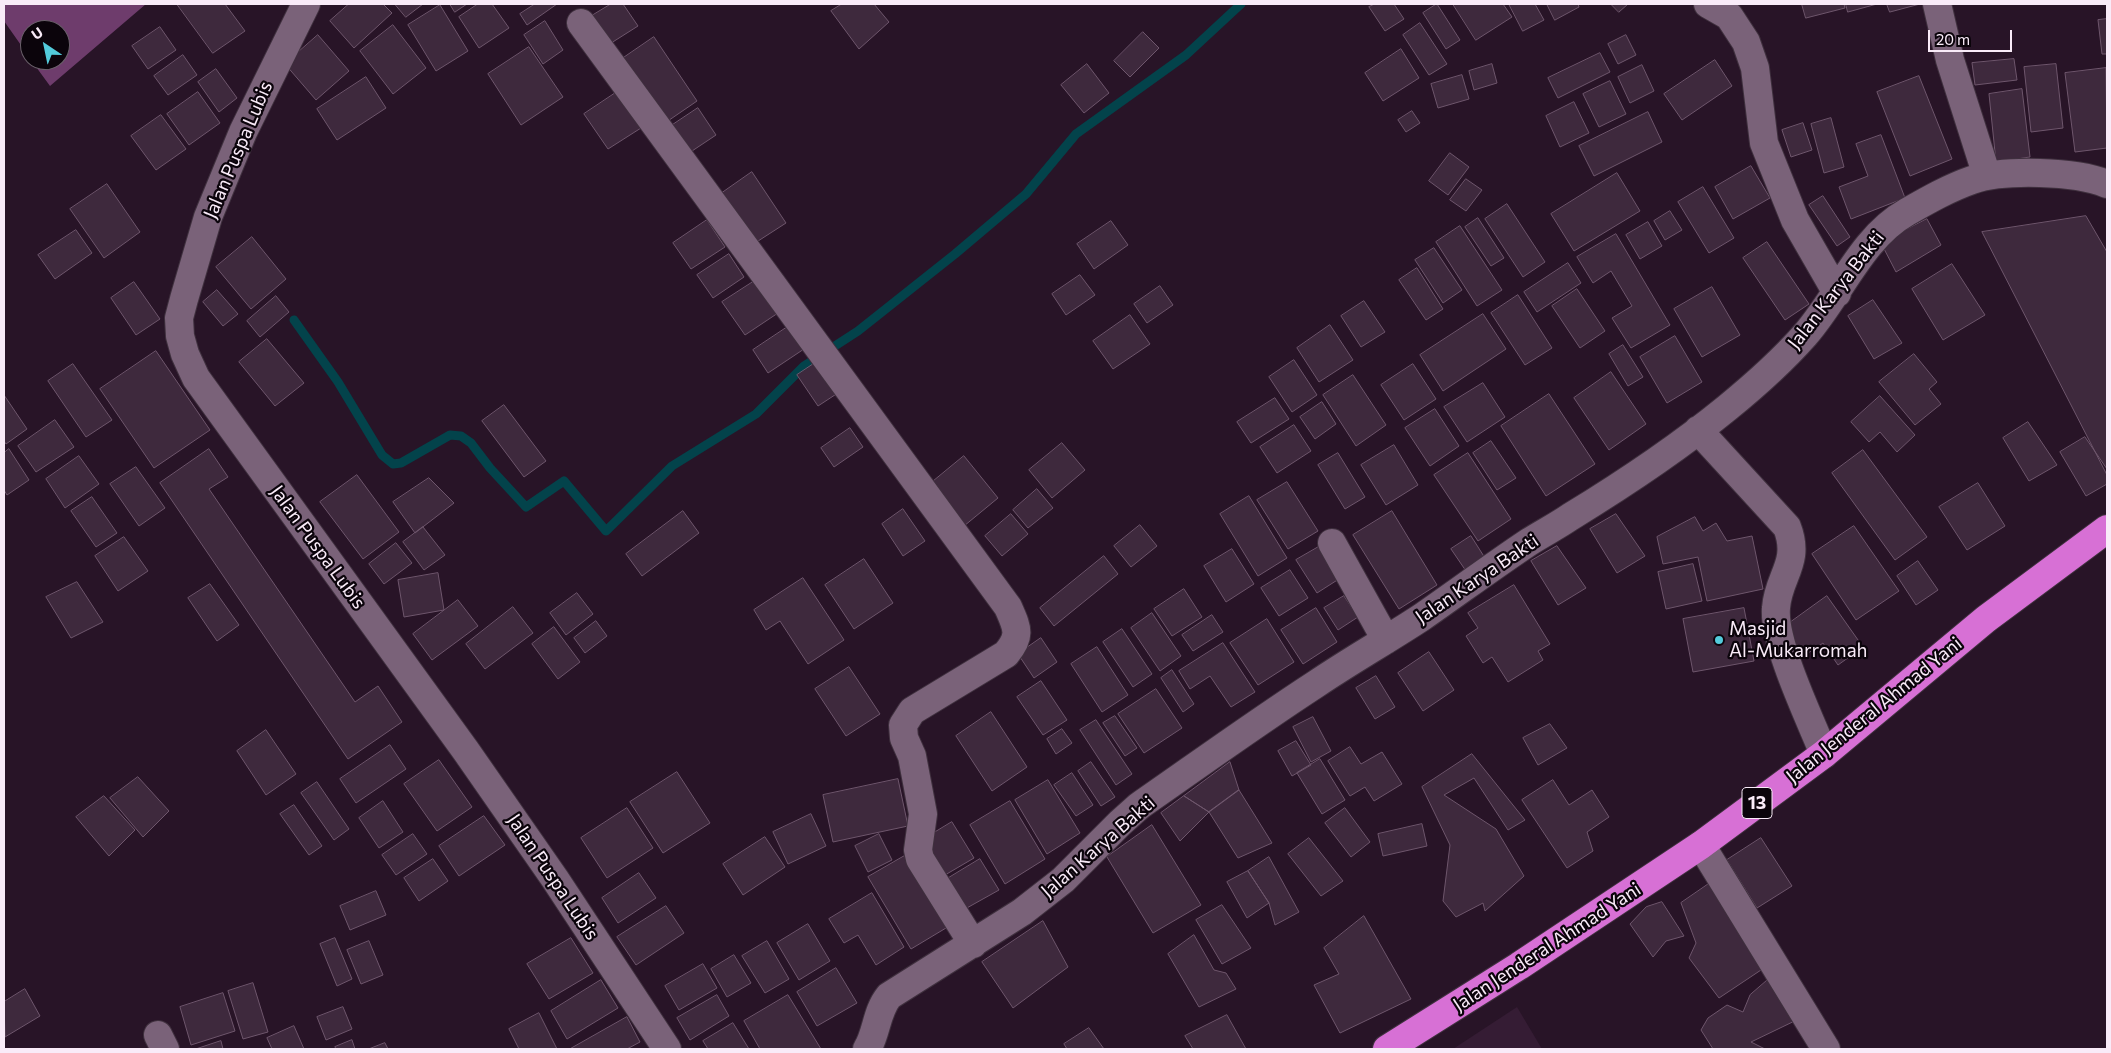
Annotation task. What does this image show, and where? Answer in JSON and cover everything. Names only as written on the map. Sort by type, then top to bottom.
[{"type":"highway","name":"Jalan Jenderal Ahmad Yani","points":[[1387,1049],[1519,966],[1701,845],[1824,754],[1986,619],[2107,529]]},
{"type":"street","name":"Jalan Puspa Lubis","points":[[306,4],[243,132],[208,217],[179,318],[180,336],[185,354],[200,384],[320,548],[555,879],[667,1049]]},
{"type":"street","points":[[1708,4],[1729,16],[1746,42],[1756,68],[1764,143],[1795,220],[1837,293]]},
{"type":"street","points":[[1937,4],[1950,60],[1987,176]]},
{"type":"street","points":[[581,22],[1008,607],[1017,628],[1016,642],[1006,654],[912,711],[903,726],[904,738],[912,756],[923,814],[918,850],[920,859],[973,944]]},
{"type":"street","name":"Jalan Karya Bakti","points":[[867,1049],[882,1006],[889,996],[1022,912],[1063,880],[1120,822],[1139,806],[1263,719],[1386,640],[1531,541],[1606,494],[1728,407],[1775,366],[1806,334],[1837,293],[1865,251],[1882,230],[1894,220],[1946,191],[1987,176],[2040,173],[2080,177],[2107,184]]},
{"type":"street","points":[[1698,430],[1787,527],[1790,535],[1792,560],[1782,582],[1776,608],[1780,642],[1824,754]]},
{"type":"street","points":[[1332,544],[1386,640]]},
{"type":"street","points":[[1701,845],[1826,1049]]},
{"type":"shaded area","points":[[4,4],[146,4],[70,69],[70,20],[20,20],[20,44],[4,21]]},
{"type":"shaded area","points":[[38,70],[69,70],[50,86]]},
{"type":"shaded area","points":[[1517,1007],[1542,1049],[1453,1049]]},
{"type":"building","points":[[177,4],[225,4],[245,31],[213,53]]},
{"type":"building","points":[[349,4],[383,4],[392,13],[354,48],[330,21]]},
{"type":"building","points":[[395,4],[423,4],[406,17]]},
{"type":"building","points":[[450,4],[467,4],[455,12]]},
{"type":"building","points":[[478,4],[492,4],[509,28],[479,48],[459,17]]},
{"type":"building","points":[[535,4],[557,4],[527,25],[520,14]]},
{"type":"building","points":[[611,4],[623,4],[638,26],[608,45],[590,17]]},
{"type":"building","points":[[842,4],[874,4],[889,22],[859,49],[831,11]]},
{"type":"building","points":[[1375,4],[1394,4],[1404,19],[1385,31],[1369,7]]},
{"type":"building","points":[[1437,4],[1460,40],[1446,49],[1423,13]]},
{"type":"building","points":[[1453,4],[1503,4],[1512,17],[1476,40]]},
{"type":"building","points":[[1509,4],[1535,4],[1544,20],[1523,31]]},
{"type":"building","points":[[1547,4],[1578,4],[1579,7],[1555,20]]},
{"type":"building","points":[[1611,4],[1628,4],[1619,12]]},
{"type":"building","points":[[1802,4],[1844,4],[1845,8],[1806,18]]},
{"type":"building","points":[[1846,4],[1877,4],[1848,12]]},
{"type":"building","points":[[1887,4],[1920,4],[1890,12]]},
{"type":"building","points":[[440,5],[468,51],[436,71],[408,25]]},
{"type":"building","points":[[2107,19],[2107,54],[2102,54],[2098,20]]},
{"type":"building","points":[[545,21],[563,50],[543,64],[524,35]]},
{"type":"building","points":[[1420,23],[1447,64],[1429,75],[1403,35]]},
{"type":"building","points":[[393,25],[426,68],[393,94],[360,51]]},
{"type":"building","points":[[160,27],[176,50],[148,69],[132,46]]},
{"type":"building","points":[[1143,32],[1159,48],[1130,77],[1114,61]]},
{"type":"building","points":[[318,35],[349,71],[316,100],[285,64]]},
{"type":"building","points":[[1626,35],[1636,55],[1618,64],[1608,44]]},
{"type":"building","points":[[654,37],[697,101],[662,125],[619,61]]},
{"type":"building","points":[[529,47],[563,97],[521,125],[488,74]]},
{"type":"building","points":[[1401,49],[1419,78],[1383,101],[1365,73]]},
{"type":"building","points":[[1600,53],[1610,72],[1558,98],[1548,78]]},
{"type":"building","points":[[183,55],[197,75],[168,95],[154,76]]},
{"type":"building","points":[[2014,59],[2017,80],[1975,85],[1972,63]]},
{"type":"building","points":[[1715,60],[1732,86],[1682,120],[1664,94]]},
{"type":"building","points":[[1087,64],[1109,93],[1084,113],[1061,85]]},
{"type":"building","points":[[1492,64],[1497,83],[1474,90],[1469,71]]},
{"type":"building","points":[[2056,64],[2063,128],[2031,132],[2024,67]]},
{"type":"building","points":[[1642,65],[1654,91],[1630,103],[1618,77]]},
{"type":"building","points":[[2106,68],[2107,148],[2075,152],[2065,73]]},
{"type":"building","points":[[216,69],[237,98],[219,112],[198,82]]},
{"type":"building","points":[[1462,75],[1469,99],[1438,108],[1431,84]]},
{"type":"building","points":[[1919,76],[1952,159],[1910,176],[1877,92]]},
{"type":"building","points":[[366,77],[386,108],[337,140],[317,109]]},
{"type":"building","points":[[1610,81],[1626,114],[1599,127],[1583,94]]},
{"type":"building","points":[[2022,89],[2030,157],[1996,162],[1989,94]]},
{"type":"building","points":[[198,92],[220,123],[189,145],[167,114]]},
{"type":"building","points":[[617,92],[641,128],[608,149],[584,114]]},
{"type":"building","points":[[1574,102],[1589,133],[1560,147],[1546,116]]},
{"type":"building","points":[[698,108],[716,135],[677,161],[659,134]]},
{"type":"building","points":[[1412,111],[1420,123],[1406,132],[1398,120]]},
{"type":"building","points":[[1648,112],[1662,142],[1594,176],[1579,146]]},
{"type":"building","points":[[161,115],[186,149],[156,170],[131,136]]},
{"type":"building","points":[[1831,118],[1844,167],[1824,173],[1811,124]]},
{"type":"building","points":[[1803,123],[1812,150],[1791,157],[1782,130]]},
{"type":"building","points":[[1881,135],[1905,198],[1851,219],[1839,187],[1868,176],[1856,144]]},
{"type":"building","points":[[1450,153],[1469,167],[1448,195],[1429,181]]},
{"type":"building","points":[[1751,166],[1770,198],[1733,219],[1715,187]]},
{"type":"building","points":[[752,172],[786,223],[755,243],[722,193]]},
{"type":"building","points":[[1617,173],[1640,211],[1574,251],[1551,214]]},
{"type":"building","points":[[1466,179],[1482,190],[1466,211],[1450,200]]},
{"type":"building","points":[[107,184],[140,232],[104,258],[70,209]]},
{"type":"building","points":[[1703,187],[1734,238],[1709,253],[1678,202]]},
{"type":"building","points":[[1823,196],[1850,237],[1837,246],[1809,205]]},
{"type":"building","points":[[1507,204],[1545,262],[1523,277],[1485,219]]},
{"type":"building","points":[[1670,211],[1682,230],[1665,240],[1654,221]]},
{"type":"building","points":[[2086,216],[2107,252],[2107,475],[1982,232]]},
{"type":"building","points":[[1478,218],[1504,258],[1491,266],[1465,227]]},
{"type":"building","points":[[1927,219],[1941,245],[1896,272],[1881,243]]},
{"type":"building","points":[[707,220],[725,247],[691,269],[673,243]]},
{"type":"building","points":[[1111,221],[1128,245],[1094,269],[1077,244]]},
{"type":"building","points":[[1648,222],[1662,246],[1640,259],[1626,235]]},
{"type":"building","points":[[1460,226],[1502,290],[1477,306],[1436,242]]},
{"type":"building","points":[[76,230],[92,253],[55,279],[38,255]]},
{"type":"building","points":[[1616,234],[1670,325],[1631,348],[1612,318],[1632,306],[1611,271],[1593,283],[1577,257]]},
{"type":"building","points":[[252,237],[286,279],[251,309],[216,267]]},
{"type":"building","points":[[1767,242],[1809,304],[1785,320],[1743,258]]},
{"type":"building","points":[[1434,248],[1462,290],[1443,303],[1415,260]]},
{"type":"building","points":[[729,254],[744,277],[713,298],[697,275]]},
{"type":"building","points":[[1568,263],[1581,283],[1537,312],[1524,292]]},
{"type":"building","points":[[1952,264],[1985,315],[1943,340],[1912,289]]},
{"type":"building","points":[[1417,268],[1443,309],[1426,320],[1399,280]]},
{"type":"building","points":[[1080,275],[1095,295],[1066,315],[1052,294]]},
{"type":"building","points":[[756,280],[778,313],[745,335],[722,302]]},
{"type":"building","points":[[134,282],[160,319],[136,335],[111,298]]},
{"type":"building","points":[[1160,286],[1173,305],[1147,323],[1134,304]]},
{"type":"building","points":[[1712,287],[1740,335],[1702,357],[1674,309]]},
{"type":"building","points":[[1577,289],[1605,331],[1580,348],[1552,306]]},
{"type":"building","points":[[217,290],[238,314],[223,326],[203,302]]},
{"type":"building","points":[[1518,295],[1552,348],[1525,365],[1491,313]]},
{"type":"building","points":[[276,296],[289,312],[260,337],[247,321]]},
{"type":"building","points":[[1873,300],[1902,343],[1874,359],[1848,316]]},
{"type":"building","points":[[1364,301],[1385,332],[1361,347],[1341,316]]},
{"type":"building","points":[[1483,314],[1506,349],[1443,391],[1420,355]]},
{"type":"building","points":[[1130,315],[1150,344],[1113,369],[1093,341]]},
{"type":"building","points":[[1330,325],[1353,360],[1319,382],[1297,348]]},
{"type":"building","points":[[789,326],[804,349],[768,373],[753,350]]},
{"type":"building","points":[[1675,336],[1702,382],[1667,403],[1640,357]]},
{"type":"building","points":[[267,339],[304,383],[275,406],[239,362]]},
{"type":"building","points":[[1623,345],[1643,377],[1628,386],[1609,354]]},
{"type":"building","points":[[156,351],[210,430],[154,468],[100,389]]},
{"type":"building","points":[[1914,354],[1937,382],[1929,389],[1941,404],[1915,425],[1879,382]]},
{"type":"building","points":[[824,357],[844,389],[818,406],[797,375]]},
{"type":"building","points":[[1294,360],[1317,395],[1292,412],[1269,377]]},
{"type":"building","points":[[73,364],[112,420],[86,437],[48,381]]},
{"type":"building","points":[[1413,364],[1436,399],[1404,420],[1381,385]]},
{"type":"building","points":[[1611,372],[1646,424],[1609,450],[1574,398]]},
{"type":"building","points":[[1353,375],[1386,425],[1356,446],[1323,395]]},
{"type":"building","points":[[1483,383],[1505,417],[1467,442],[1444,407]]},
{"type":"building","points":[[1549,394],[1595,464],[1546,496],[1501,426]]},
{"type":"building","points":[[4,395],[27,429],[6,444],[4,441]]},
{"type":"building","points":[[1880,396],[1915,435],[1897,452],[1880,432],[1869,442],[1851,422]]},
{"type":"building","points":[[1275,398],[1289,419],[1251,443],[1237,422]]},
{"type":"building","points":[[1322,402],[1336,424],[1315,439],[1300,417]]},
{"type":"building","points":[[504,405],[546,461],[524,477],[482,421]]},
{"type":"building","points":[[1435,409],[1459,446],[1430,466],[1405,428]]},
{"type":"building","points":[[55,420],[74,447],[36,472],[18,446]]},
{"type":"building","points":[[2028,422],[2057,465],[2029,481],[2003,438]]},
{"type":"building","points":[[1294,425],[1311,451],[1277,473],[1260,447]]},
{"type":"building","points":[[850,428],[863,447],[834,467],[821,448]]},
{"type":"building","points":[[2085,437],[2107,469],[2107,484],[2086,496],[2060,452]]},
{"type":"building","points":[[1491,441],[1516,478],[1497,490],[1473,453]]},
{"type":"building","points":[[1062,443],[1085,470],[1052,498],[1029,470]]},
{"type":"building","points":[[1394,445],[1418,485],[1386,505],[1361,465]]},
{"type":"building","points":[[9,449],[29,480],[7,495],[4,490],[4,453]]},
{"type":"building","points":[[209,449],[228,477],[209,489],[355,702],[378,686],[402,722],[348,759],[160,483]]},
{"type":"building","points":[[1863,450],[1927,537],[1895,560],[1832,473]]},
{"type":"building","points":[[1338,453],[1365,497],[1345,509],[1318,465]]},
{"type":"building","points":[[1468,453],[1511,519],[1478,541],[1434,475]]},
{"type":"building","points":[[79,456],[99,484],[65,508],[46,479]]},
{"type":"building","points":[[964,456],[998,498],[964,526],[930,484]]},
{"type":"building","points":[[136,467],[165,508],[139,526],[110,484]]},
{"type":"building","points":[[357,475],[399,532],[363,559],[320,502]]},
{"type":"building","points":[[429,478],[454,503],[415,533],[393,502]]},
{"type":"building","points":[[1287,482],[1318,531],[1288,549],[1257,500]]},
{"type":"building","points":[[1978,483],[2005,526],[1967,550],[1939,507]]},
{"type":"building","points":[[1037,489],[1053,508],[1028,528],[1013,510]]},
{"type":"building","points":[[1249,496],[1287,558],[1258,576],[1220,514]]},
{"type":"building","points":[[92,497],[117,533],[96,547],[71,511]]},
{"type":"building","points":[[903,509],[925,541],[903,556],[882,524]]},
{"type":"building","points":[[683,511],[699,533],[642,576],[626,554]]},
{"type":"building","points":[[1392,511],[1437,585],[1399,609],[1353,535]]},
{"type":"building","points":[[1011,514],[1028,534],[1002,556],[985,536]]},
{"type":"building","points":[[1616,514],[1645,556],[1617,573],[1590,529]]},
{"type":"building","points":[[1695,517],[1703,531],[1716,523],[1727,541],[1752,536],[1763,589],[1707,601],[1698,557],[1663,564],[1657,537]]},
{"type":"building","points":[[1140,525],[1157,546],[1131,567],[1114,546]]},
{"type":"building","points":[[1854,526],[1899,591],[1856,620],[1812,554]]},
{"type":"building","points":[[423,527],[445,555],[424,570],[403,542]]},
{"type":"building","points":[[1471,536],[1485,558],[1466,571],[1451,549]]},
{"type":"building","points":[[124,537],[148,571],[118,591],[95,556]]},
{"type":"building","points":[[396,543],[412,563],[384,584],[369,564]]},
{"type":"building","points":[[1322,545],[1342,577],[1317,593],[1296,560]]},
{"type":"building","points":[[1557,546],[1586,588],[1558,605],[1531,561]]},
{"type":"building","points":[[1232,549],[1254,584],[1226,602],[1204,566]]},
{"type":"building","points":[[1104,556],[1118,574],[1054,626],[1040,608]]},
{"type":"building","points":[[864,559],[893,603],[854,629],[825,585]]},
{"type":"building","points":[[1918,561],[1938,590],[1916,605],[1897,576]]},
{"type":"building","points":[[1693,564],[1702,601],[1666,609],[1658,572]]},
{"type":"building","points":[[1290,570],[1308,598],[1279,616],[1261,588]]},
{"type":"building","points":[[438,573],[444,610],[404,617],[398,580]]},
{"type":"building","points":[[803,578],[844,640],[808,664],[780,621],[766,630],[754,610]]},
{"type":"building","points":[[77,582],[103,622],[71,638],[46,597]]},
{"type":"building","points":[[210,584],[239,625],[217,641],[188,598]]},
{"type":"building","points":[[1514,585],[1550,644],[1538,651],[1543,660],[1508,682],[1492,657],[1483,663],[1466,636],[1478,628],[1468,613]]},
{"type":"building","points":[[1184,589],[1202,617],[1172,636],[1154,609]]},
{"type":"building","points":[[577,593],[593,614],[566,635],[550,613]]},
{"type":"building","points":[[1344,596],[1358,617],[1338,630],[1324,608]]},
{"type":"building","points":[[1827,596],[1863,647],[1838,665],[1823,643],[1804,656],[1784,627]]},
{"type":"building","points":[[458,600],[478,626],[432,660],[413,634]]},
{"type":"building","points":[[513,607],[533,633],[485,669],[466,644]]},
{"type":"building","points":[[1316,608],[1337,642],[1303,664],[1281,630]]},
{"type":"building","name":"Masjid Al-Mukarromah","points":[[1744,608],[1754,661],[1693,672],[1683,619]]},
{"type":"building","points":[[1152,613],[1181,656],[1160,671],[1131,628]]},
{"type":"building","points":[[1212,615],[1223,632],[1193,651],[1182,635]]},
{"type":"building","points":[[1267,619],[1294,662],[1258,685],[1230,643]]},
{"type":"building","points":[[596,621],[607,636],[585,653],[574,638]]},
{"type":"building","points":[[554,627],[580,662],[558,679],[532,644]]},
{"type":"building","points":[[1122,629],[1152,674],[1133,687],[1103,642]]},
{"type":"building","points":[[1041,638],[1057,662],[1034,678],[1018,654]]},
{"type":"building","points":[[1223,643],[1255,692],[1231,707],[1210,676],[1190,689],[1179,671]]},
{"type":"building","points":[[1097,647],[1128,695],[1102,712],[1071,664]]},
{"type":"building","points":[[1429,652],[1454,690],[1423,711],[1398,673]]},
{"type":"building","points":[[849,667],[880,714],[846,736],[815,689]]},
{"type":"building","points":[[1172,670],[1194,704],[1183,712],[1161,678]]},
{"type":"building","points":[[1376,676],[1395,707],[1375,719],[1356,688]]},
{"type":"building","points":[[1041,681],[1067,720],[1043,735],[1017,697]]},
{"type":"building","points":[[1156,689],[1182,728],[1144,753],[1118,714]]},
{"type":"building","points":[[991,712],[1027,767],[992,791],[956,736]]},
{"type":"building","points":[[1115,716],[1137,748],[1125,756],[1103,723]]},
{"type":"building","points":[[1313,717],[1331,751],[1311,762],[1293,727]]},
{"type":"building","points":[[1096,720],[1132,774],[1116,785],[1080,730]]},
{"type":"building","points":[[1550,724],[1567,748],[1538,765],[1523,738]]},
{"type":"building","points":[[1062,729],[1072,743],[1056,754],[1047,739]]},
{"type":"building","points":[[266,730],[296,774],[266,795],[237,751]]},
{"type":"building","points":[[1296,741],[1311,765],[1292,776],[1278,751]]},
{"type":"building","points":[[390,745],[406,769],[356,803],[340,779]]},
{"type":"building","points":[[1350,747],[1361,764],[1382,752],[1402,784],[1374,801],[1365,787],[1350,796],[1328,761]]},
{"type":"building","points":[[1472,754],[1525,820],[1508,830],[1474,778],[1444,795],[1496,829],[1524,876],[1485,911],[1483,903],[1456,917],[1443,901],[1450,845],[1422,787]]},
{"type":"building","points":[[1320,759],[1345,800],[1322,814],[1297,773]]},
{"type":"building","points":[[439,760],[472,807],[437,831],[404,784]]},
{"type":"building","points":[[1091,762],[1115,797],[1101,806],[1078,771]]},
{"type":"building","points":[[1230,762],[1239,790],[1209,812],[1184,796]]},
{"type":"building","points":[[677,772],[710,823],[663,853],[630,802]]},
{"type":"building","points":[[1072,773],[1093,805],[1076,816],[1054,785]]},
{"type":"building","points":[[138,777],[169,811],[143,837],[110,798]]},
{"type":"building","points":[[898,779],[908,826],[833,842],[823,795]]},
{"type":"building","points":[[1048,780],[1080,833],[1047,854],[1015,800]]},
{"type":"building","points":[[1553,780],[1569,805],[1592,790],[1609,817],[1587,832],[1593,851],[1567,868],[1522,800]]},
{"type":"building","points":[[317,782],[349,829],[334,840],[301,793]]},
{"type":"building","points":[[1239,790],[1272,843],[1238,858],[1209,812]]},
{"type":"building","points":[[104,796],[135,830],[109,856],[76,817]]},
{"type":"building","points":[[1184,796],[1209,812],[1180,841],[1161,813]]},
{"type":"building","points":[[383,801],[403,832],[379,848],[359,818]]},
{"type":"building","points":[[1010,801],[1045,859],[1005,884],[970,825]]},
{"type":"building","points":[[294,805],[322,846],[309,855],[280,814]]},
{"type":"building","points":[[627,808],[653,848],[607,878],[581,838]]},
{"type":"building","points":[[1345,808],[1370,842],[1351,857],[1325,823]]},
{"type":"building","points":[[811,814],[826,846],[788,864],[773,832]]},
{"type":"building","points":[[484,816],[505,845],[459,876],[439,846]]},
{"type":"building","points":[[952,822],[974,858],[945,875],[924,839]]},
{"type":"building","points":[[1422,824],[1427,846],[1383,856],[1378,834]]},
{"type":"building","points":[[1152,825],[1201,905],[1153,933],[1107,857]]},
{"type":"building","points":[[413,834],[427,854],[396,875],[382,855]]},
{"type":"building","points":[[879,834],[892,860],[868,872],[855,846]]},
{"type":"building","points":[[765,837],[785,867],[743,895],[723,864]]},
{"type":"building","points":[[1309,838],[1343,881],[1321,896],[1288,854]]},
{"type":"building","points":[[1761,838],[1792,886],[1757,908],[1727,860]]},
{"type":"building","points":[[908,854],[951,925],[911,949],[868,877]]},
{"type":"building","points":[[1269,857],[1299,912],[1275,925],[1269,903],[1248,871]]},
{"type":"building","points":[[433,859],[448,881],[419,901],[404,878]]},
{"type":"building","points":[[980,859],[999,890],[965,909],[947,879]]},
{"type":"building","points":[[1248,871],[1269,903],[1247,918],[1227,882]]},
{"type":"building","points":[[639,873],[656,898],[618,923],[602,898]]},
{"type":"building","points":[[1713,881],[1767,966],[1719,998],[1689,958],[1696,943],[1681,903]]},
{"type":"building","points":[[376,891],[386,915],[350,930],[340,906]]},
{"type":"building","points":[[872,893],[904,947],[876,965],[858,935],[844,943],[829,919]]},
{"type":"building","points":[[1662,902],[1684,936],[1666,941],[1653,957],[1630,924],[1646,907]]},
{"type":"building","points":[[1222,905],[1251,948],[1222,964],[1196,920]]},
{"type":"building","points":[[666,906],[684,933],[636,965],[617,937]]},
{"type":"building","points":[[1364,916],[1411,999],[1340,1033],[1314,985],[1339,974],[1324,948]]},
{"type":"building","points":[[1043,921],[1068,967],[1013,1008],[982,962]]},
{"type":"building","points":[[808,924],[830,961],[799,980],[777,943]]},
{"type":"building","points":[[1194,935],[1214,970],[1226,973],[1236,989],[1199,1007],[1168,954]]},
{"type":"building","points":[[335,938],[352,979],[337,986],[320,944]]},
{"type":"building","points":[[571,938],[593,973],[549,999],[527,964]]},
{"type":"building","points":[[369,941],[383,975],[361,984],[347,950]]},
{"type":"building","points":[[767,941],[789,979],[765,993],[742,956]]},
{"type":"building","points":[[734,955],[751,983],[727,997],[711,969]]},
{"type":"building","points":[[703,964],[717,988],[679,1010],[665,986]]},
{"type":"building","points":[[836,968],[857,1003],[817,1026],[797,992]]},
{"type":"building","points":[[1770,978],[1805,1016],[1751,1042],[1765,1049],[1713,1049],[1701,1030],[1708,1018],[1727,1005],[1743,1012],[1750,995]]},
{"type":"building","points":[[601,980],[618,1008],[567,1039],[551,1011]]},
{"type":"building","points":[[253,983],[268,1032],[243,1039],[228,991]]},
{"type":"building","points":[[25,989],[40,1016],[5,1037],[4,1002]]},
{"type":"building","points":[[223,993],[235,1031],[191,1045],[180,1007]]},
{"type":"building","points":[[717,995],[729,1016],[690,1040],[677,1018]]},
{"type":"building","points":[[788,995],[821,1049],[760,1049],[744,1021]]},
{"type":"building","points":[[343,1007],[352,1029],[326,1040],[317,1017]]},
{"type":"building","points":[[539,1013],[557,1049],[519,1049],[509,1029]]},
{"type":"building","points":[[1227,1015],[1246,1049],[1193,1049],[1185,1036]]},
{"type":"building","points":[[627,1017],[640,1042],[627,1049],[570,1049]]},
{"type":"building","points":[[733,1023],[749,1049],[708,1049],[703,1041]]},
{"type":"building","points":[[294,1026],[304,1049],[272,1049],[267,1038]]},
{"type":"building","points":[[1089,1028],[1104,1049],[1067,1049],[1064,1044]]},
{"type":"building","points":[[352,1040],[355,1049],[336,1049],[335,1047]]},
{"type":"building","points":[[221,1041],[223,1049],[196,1049]]},
{"type":"building","points":[[385,1043],[388,1049],[369,1049]]},
{"type":"waterway","points":[[294,320],[338,382],[382,455],[393,464],[401,463],[450,435],[461,436],[471,443],[490,468],[526,507],[564,481],[606,531],[672,466],[756,414],[804,366],[858,331],[955,254],[1026,194],[1076,134],[1186,55],[1241,4]]},
{"type":"place","name":"Masjid Al-Mukarromah","points":[[1719,640]]}]
